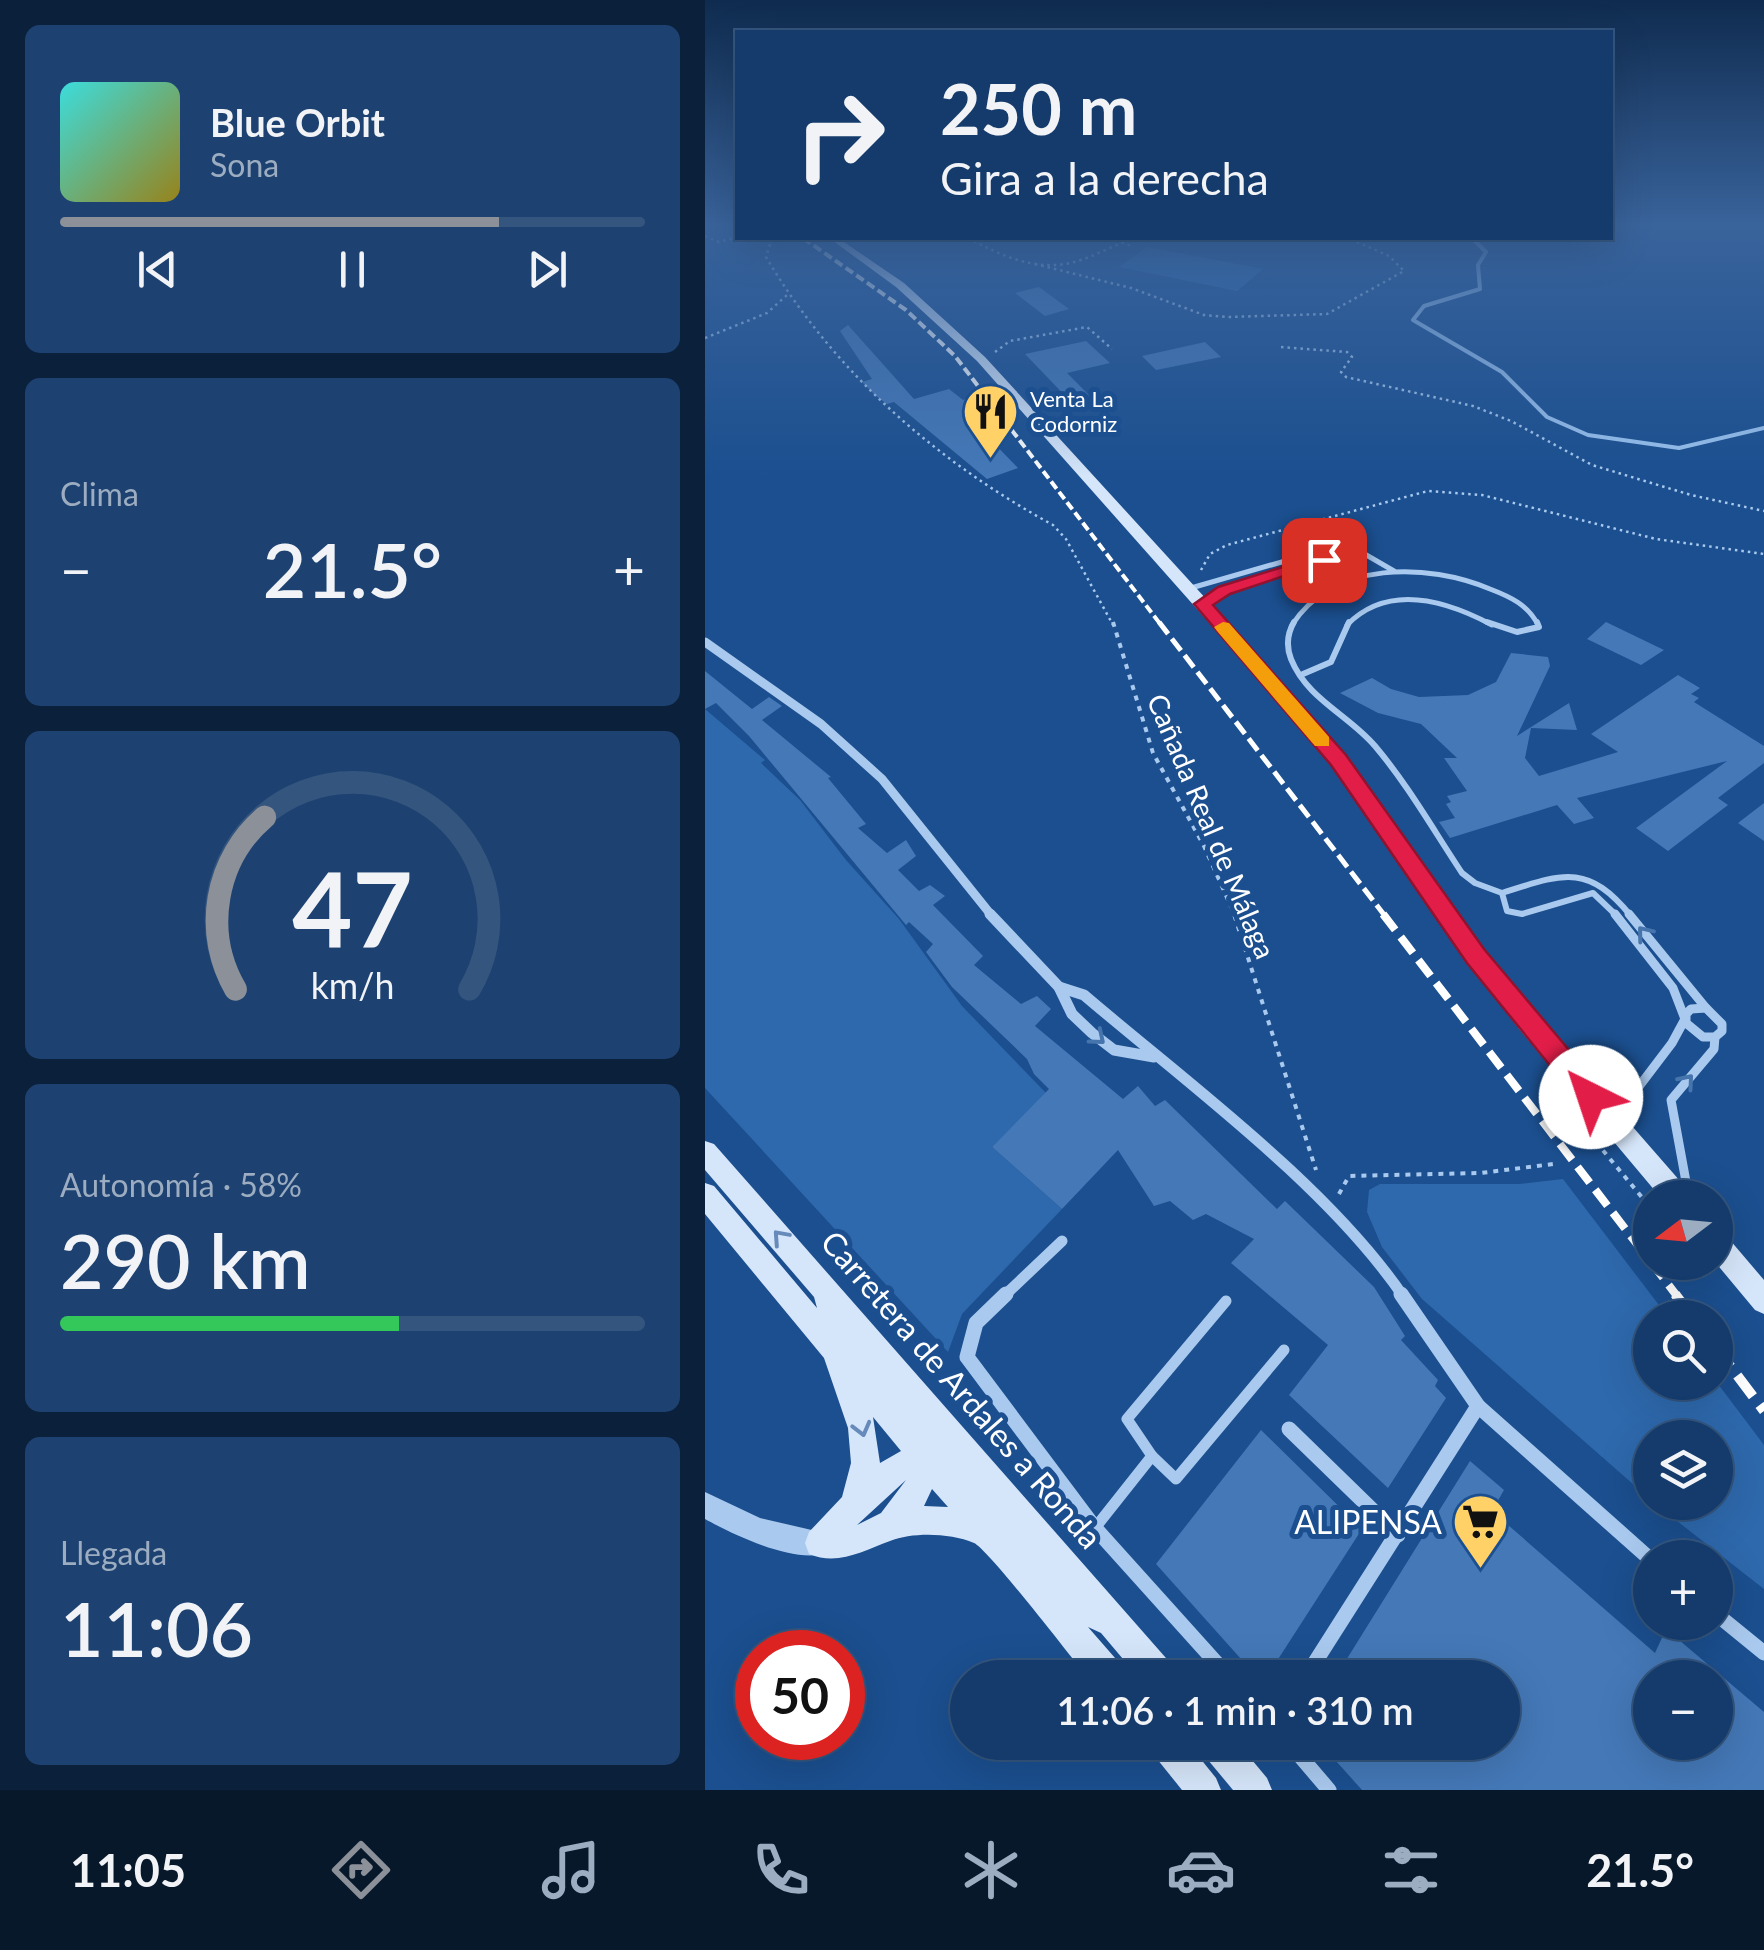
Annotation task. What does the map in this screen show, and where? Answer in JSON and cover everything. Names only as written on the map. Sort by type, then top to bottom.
[{"type":"main road","points":[[927,311],[984,362],[1076,467],[1199,593],[1339,760],[1475,956],[1663,1180]]},
{"type":"main road","points":[[1076,467],[1154,569],[1351,781]]},
{"type":"main road","points":[[1154,569],[1199,593]]},
{"type":"main road","points":[[1199,593],[1191,601],[1209,620],[1216,638]]},
{"type":"main road","name":"Carretera de Ardales a Ronda","points":[[705,1152],[1146,1660]]},
{"type":"main road","points":[[705,1195],[1096,1660]]},
{"type":"main road","points":[[1733,1264],[1764,1301]]},
{"type":"main road","points":[[823,1285],[837,1325],[924,1427],[926,1477],[915,1498],[892,1524]]},
{"type":"main road","points":[[836,1351],[865,1429],[865,1471],[852,1509]]},
{"type":"main road","points":[[820,1543],[897,1470],[914,1459],[928,1458],[958,1470],[1074,1602],[1119,1628]]},
{"type":"main road","points":[[820,1543],[856,1541],[892,1524],[937,1520],[987,1530]]},
{"type":"main road","points":[[1180,1760],[1205,1790]]},
{"type":"main road","points":[[1230,1760],[1255,1790]]},
{"type":"street","points":[[705,642],[821,724],[883,780],[991,915],[1059,988],[1072,1014],[1113,1050],[1159,1058]]},
{"type":"street","points":[[1059,988],[1085,995],[1259,1143],[1329,1210],[1380,1263],[1478,1406],[1633,1545]]},
{"type":"street","points":[[1062,1240],[976,1323],[967,1357],[1095,1528],[1214,1660]]},
{"type":"street","points":[[1317,1660],[1478,1406]]},
{"type":"street","points":[[1289,1429],[1398,1535]]},
{"type":"street","points":[[705,1505],[738,1524],[780,1540],[820,1543]]},
{"type":"street","points":[[1733,1628],[1764,1653]]},
{"type":"street","points":[[1303,1760],[1329,1790]]},
{"type":"lane","points":[[1199,593],[1337,546],[1356,548],[1393,571]]},
{"type":"lane","points":[[1199,593],[1339,558],[1362,577]]},
{"type":"lane","points":[[1303,674],[1329,665],[1337,654],[1343,629],[1353,618],[1387,602],[1412,598],[1448,603],[1505,631],[1518,632],[1539,627],[1531,610],[1488,587],[1445,574],[1393,571],[1362,577],[1324,595],[1293,623],[1288,641],[1290,658],[1336,716],[1364,733],[1462,873],[1475,884],[1501,893],[1563,874],[1609,889],[1722,1024],[1713,1050],[1671,1100],[1686,1180]]},
{"type":"lane","points":[[1501,893],[1507,911],[1522,914],[1578,895],[1593,893],[1604,900],[1673,988],[1695,1033],[1715,1037]]},
{"type":"lane","points":[[1613,1121],[1672,1043],[1691,1009],[1706,1008]]},
{"type":"lane","points":[[1226,1301],[1127,1419],[1152,1456],[1176,1479],[1284,1350]]},
{"type":"lane","points":[[1095,1528],[1152,1456]]},
{"type":"path","points":[[705,338],[769,311]]},
{"type":"path","name":"Cañada Real de Málaga","points":[[800,311],[863,390],[925,440],[1053,525],[1066,539],[1113,620],[1153,753],[1204,846],[1233,912],[1329,1210]]},
{"type":"path","points":[[1192,311],[1204,315],[1321,314],[1328,311]]},
{"type":"path","points":[[984,362],[1010,341],[1087,327],[1112,349]]},
{"type":"path","points":[[1281,346],[1347,352],[1351,363],[1341,372],[1347,377],[1473,406],[1593,466],[1691,495],[1764,511]]},
{"type":"path","points":[[1199,593],[1204,560],[1213,551],[1428,491],[1474,494],[1557,511],[1641,536],[1764,554]]},
{"type":"path","points":[[1595,1142],[1633,1187]]},
{"type":"path","points":[[1329,1210],[1349,1176],[1481,1173],[1553,1164]]},
{"type":"shaded area","points":[[705,709],[765,760],[761,763],[800,800],[846,860],[899,919],[962,1006],[1046,1093],[992,1147],[1062,1209],[962,1314],[948,1352],[705,1088]]},
{"type":"shaded area","points":[[1563,1179],[1633,1271],[1633,1280],[1640,1280],[1655,1300],[1633,1300],[1633,1400],[1730,1400],[1764,1445],[1764,1589],[1733,1565],[1733,1540],[1701,1540],[1676,1520],[1733,1520],[1733,1420],[1633,1420],[1633,1484],[1422,1299],[1382,1247],[1367,1212],[1369,1190],[1380,1184],[1519,1184]]},
{"type":"building","points":[[1038,311],[1064,311],[1045,316]]},
{"type":"building","points":[[848,325],[914,399],[949,389],[963,400],[971,397],[1000,430],[986,435],[1018,468],[987,479],[894,402],[887,404],[876,396],[862,382],[872,379],[840,331]]},
{"type":"building","points":[[1086,341],[1110,363],[1067,373],[1093,399],[1073,404],[1025,354]]},
{"type":"building","points":[[1205,342],[1221,357],[1156,370],[1142,356]]},
{"type":"building","points":[[1606,622],[1664,650],[1641,665],[1587,639]]},
{"type":"building","points":[[1511,653],[1548,657],[1550,666],[1517,736],[1569,703],[1577,730],[1531,728],[1525,758],[1539,776],[1618,752],[1591,734],[1678,675],[1700,688],[1691,694],[1699,698],[1694,702],[1764,746],[1764,763],[1718,798],[1728,805],[1668,851],[1636,828],[1727,761],[1577,798],[1594,818],[1574,824],[1557,805],[1450,838],[1439,822],[1455,818],[1446,804],[1451,802],[1447,796],[1467,791],[1444,758],[1457,758],[1421,724],[1378,713],[1340,693],[1372,678],[1391,689],[1419,697],[1468,695],[1496,682]]},
{"type":"building","points":[[705,671],[752,709],[769,697],[782,706],[762,720],[831,777],[828,778],[866,824],[858,828],[887,853],[906,840],[916,856],[898,870],[919,891],[930,885],[945,896],[933,905],[983,956],[974,965],[1021,1004],[1037,996],[1051,1009],[1035,1026],[1123,1099],[1138,1086],[1155,1106],[1165,1100],[1277,1209],[1285,1201],[1374,1287],[1405,1336],[1401,1340],[1438,1380],[1435,1386],[1446,1398],[1388,1488],[1289,1395],[1328,1345],[1231,1263],[1254,1239],[1206,1214],[1193,1220],[1170,1201],[1154,1206],[1118,1150],[1062,1209],[992,1147],[1049,1089],[1034,1074],[1027,1059],[952,987],[926,952],[933,944],[909,922],[906,925],[749,736],[716,703],[705,709]]},
{"type":"building","points":[[1764,803],[1764,841],[1738,823]]},
{"type":"building","points":[[1261,1430],[1362,1529],[1278,1660],[1242,1660],[1156,1564]]},
{"type":"building","name":"ALIPENSA","points":[[1470,1461],[1504,1490],[1492,1511],[1633,1634],[1633,1640],[1640,1640],[1655,1653],[1661,1640],[1679,1640],[1703,1660],[1633,1660],[1633,1760],[1733,1760],[1733,1686],[1764,1712],[1764,1790],[1362,1790],[1335,1760],[1520,1760],[1520,1660],[1346,1660]]},
{"type":"waterway","points":[[1420,311],[1413,320],[1502,372],[1547,417],[1588,435],[1679,448],[1764,428]]},
{"type":"railway","points":[[907,311],[955,356],[1161,625]]},
{"type":"railway","points":[[1159,622],[1385,916]]},
{"type":"railway","points":[[1383,914],[1633,1239]]},
{"type":"railway","points":[[1665,1280],[1677,1296]]},
{"type":"railway","points":[[1675,1294],[1680,1300]]},
{"type":"railway","points":[[1733,1370],[1764,1411]]},
{"type":"slow traffic","points":[[1223,627],[1322,742]]},
{"type":"place","name":"Venta La Codorniz","points":[[991,460]]},
{"type":"place","name":"ALIPENSA","points":[[1481,1570]]},
{"type":"route","points":[[1324,560],[1224,591],[1203,604],[1339,760],[1475,956],[1591,1097]]}]
